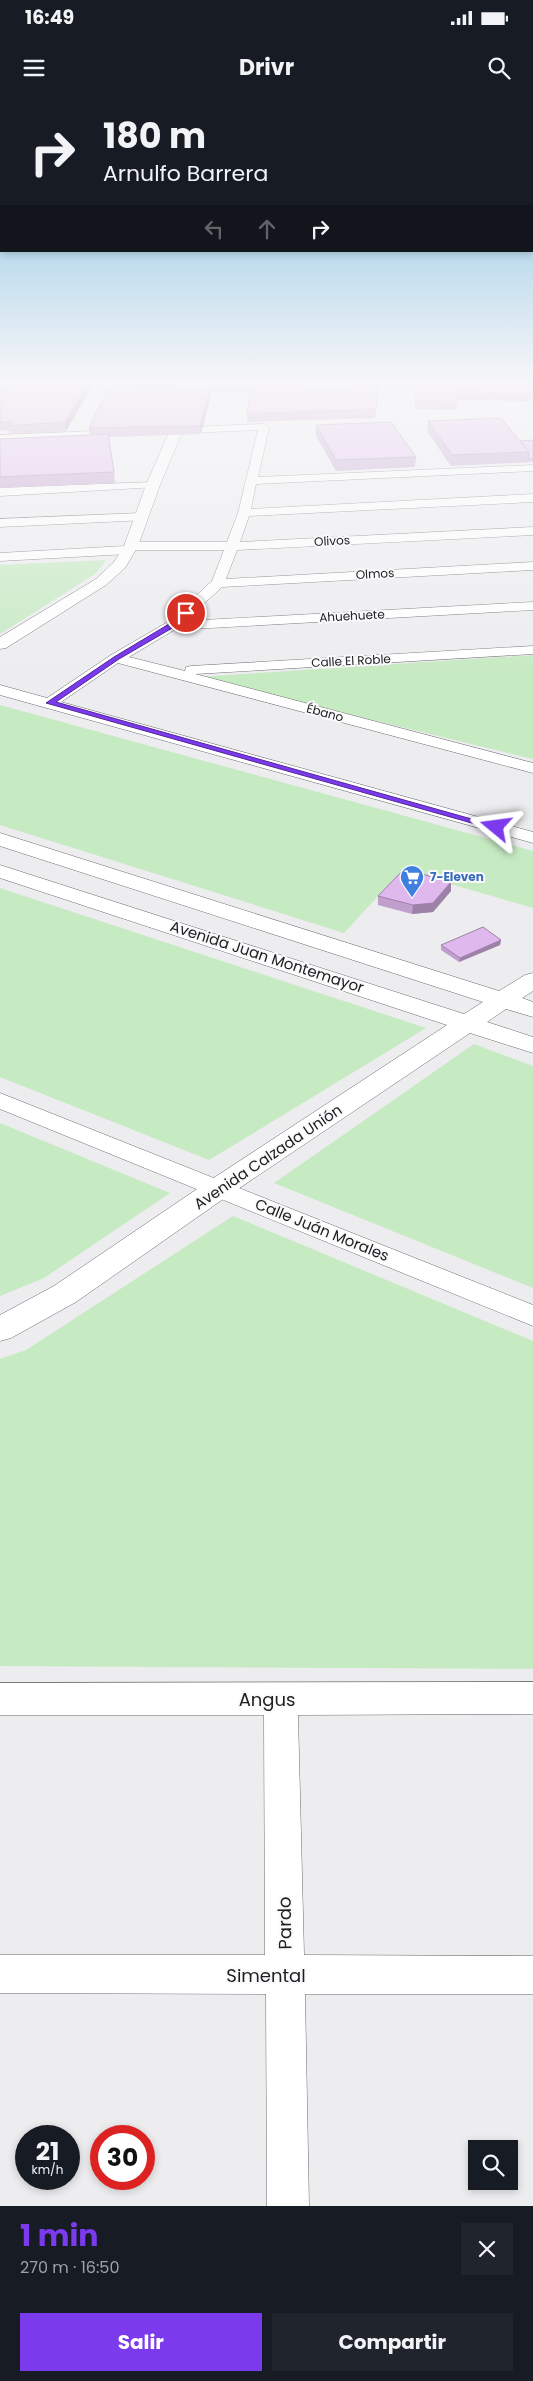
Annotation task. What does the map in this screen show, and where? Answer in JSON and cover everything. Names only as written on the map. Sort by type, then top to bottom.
[{"type":"street","points":[[0,644],[101,582],[120,565],[130,548],[157,478]]},
{"type":"street","points":[[50,703],[116,658],[171,626],[218,583],[233,546],[253,481],[312,478]]},
{"type":"street","points":[[0,492],[154,485]]},
{"type":"street","points":[[244,513],[533,498]]},
{"type":"street","points":[[0,523],[142,517]]},
{"type":"street","name":"Olivos","points":[[0,557],[130,548],[233,546],[533,530]]},
{"type":"street","name":"Olmos","points":[[218,583],[533,566]]},
{"type":"street","name":"Ahuehuete","points":[[171,626],[533,606]]},
{"type":"street","name":"Calle El Roble","points":[[170,672],[533,650]]},
{"type":"street","name":"Ébano","points":[[116,658],[533,768]]},
{"type":"street","points":[[0,690],[533,838]]},
{"type":"street","name":"Avenida Juan Montemayor","points":[[0,839],[533,1010]]},
{"type":"street","name":"Avenida Juan Montemayor","points":[[0,871],[533,1045]]},
{"type":"street","name":"Avenida Calzada Unión","points":[[0,1329],[65,1294],[219,1188],[533,980]]},
{"type":"street","name":"Calle Juán Morales","points":[[0,1100],[533,1316]]},
{"type":"street","name":"Angus","points":[[0,1699],[281,1700],[533,1698]]},
{"type":"street","name":"Pardo","points":[[281,1700],[288,2206]]},
{"type":"street","name":"Simental","points":[[0,1974],[533,1975]]},
{"type":"green space","points":[[106,560],[95,574],[0,634],[0,565]]},
{"type":"green space","points":[[533,655],[533,759],[197,677]]},
{"type":"green space","points":[[0,705],[533,851],[533,908],[402,870],[344,933],[0,825]]},
{"type":"green space","points":[[0,888],[426,1028],[209,1160],[0,1077]]},
{"type":"green space","points":[[474,1044],[533,1066],[533,1288],[274,1183]]},
{"type":"green space","points":[[0,1123],[170,1193],[44,1278],[0,1296]]},
{"type":"green space","points":[[233,1216],[533,1341],[533,1669],[0,1666],[0,1359],[26,1350]]},
{"type":"building","points":[[404,869],[451,882],[433,903],[413,905],[378,896]]},
{"type":"building","points":[[483,927],[501,940],[460,958],[441,945]]},
{"type":"place","name":"7-Eleven","points":[[412,898]]},
{"type":"route","points":[[186,613],[171,626],[116,658],[50,703],[496,827]]}]
